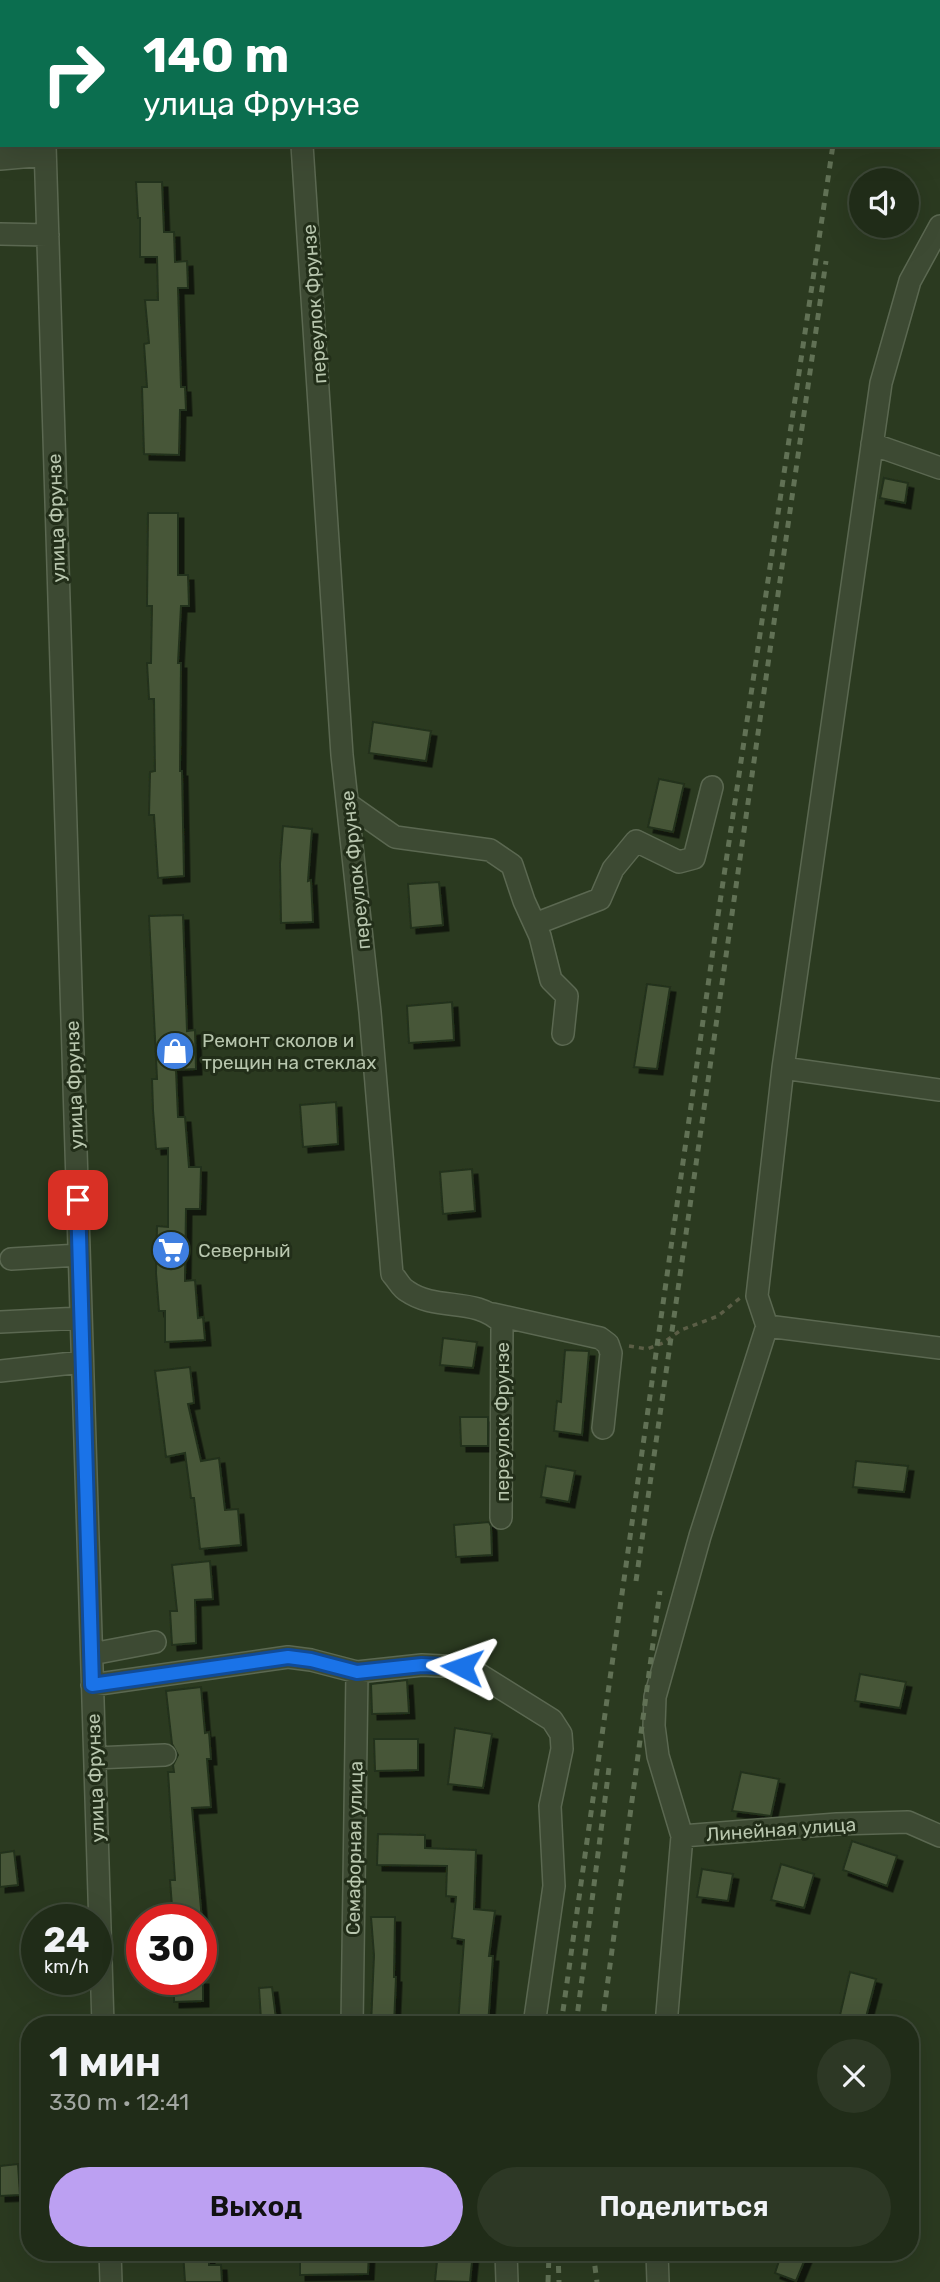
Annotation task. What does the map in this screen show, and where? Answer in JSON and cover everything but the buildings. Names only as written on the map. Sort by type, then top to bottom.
[{"type":"street","name":"переулок Фрунзе","points":[[302,147],[342,755],[370,1012],[392,1274],[407,1291],[429,1300],[481,1308],[493,1314],[502,1324],[501,1518]]},
{"type":"street","points":[[0,159],[44,149]]},
{"type":"street","name":"улица Фрунзе","points":[[44,149],[103,2016]]},
{"type":"street","points":[[682,1836],[658,1756],[654,1726],[655,1698],[700,1536],[767,1326],[757,1296],[783,1068],[881,383],[910,281],[940,226]]},
{"type":"street","points":[[0,234],[48,234]]},
{"type":"street","points":[[872,444],[940,468]]},
{"type":"street","points":[[534,924],[600,899],[613,869],[636,841],[679,862],[695,858],[712,788]]},
{"type":"street","points":[[348,804],[396,836],[490,849],[512,865],[540,936],[551,980],[567,996],[563,1034]]},
{"type":"street","points":[[783,1068],[940,1090]]},
{"type":"street","points":[[11,1259],[79,1255]]},
{"type":"street","points":[[493,1314],[600,1338],[608,1344],[611,1353],[603,1428]]},
{"type":"street","points":[[0,1322],[81,1318]]},
{"type":"street","points":[[767,1326],[940,1348]]},
{"type":"street","points":[[0,1371],[82,1362]]},
{"type":"street","points":[[92,1654],[155,1642]]},
{"type":"street","points":[[92,1685],[288,1657],[357,1672],[422,1665],[462,1667],[545,1714],[556,1727],[563,1742],[550,1806],[554,1886],[535,2016]]},
{"type":"street","name":"Семафорная улица","points":[[352,2016],[357,1672]]},
{"type":"street","points":[[95,1758],[165,1755]]},
{"type":"street","name":"Линейная улица","points":[[667,2016],[682,1836],[837,1824],[908,1822],[940,1836]]},
{"type":"street","points":[[110,2261],[111,2282]]},
{"type":"street","points":[[506,2261],[507,2282]]},
{"type":"street","points":[[657,2261],[658,2282]]},
{"type":"path","points":[[600,1338],[647,1349],[663,1343],[681,1330],[718,1316],[743,1296],[757,1296]]},
{"type":"railway","points":[[562,2016],[716,929],[833,147]]},
{"type":"railway","points":[[636,1581],[826,261]]},
{"type":"railway","points":[[603,2016],[660,1591]]},
{"type":"railway","points":[[577,2016],[609,1768]]},
{"type":"railway","points":[[548,2282],[549,2261]]},
{"type":"railway","points":[[558,2261],[559,2282]]},
{"type":"railway","points":[[594,2261],[597,2282]]},
{"type":"place","name":"Ремонт сколов и трещин на стеклах","points":[[175,1051]]},
{"type":"place","name":"Северный","points":[[171,1250]]},
{"type":"route","points":[[78,1200],[92,1685],[288,1657],[357,1672],[422,1665],[462,1667]]}]
